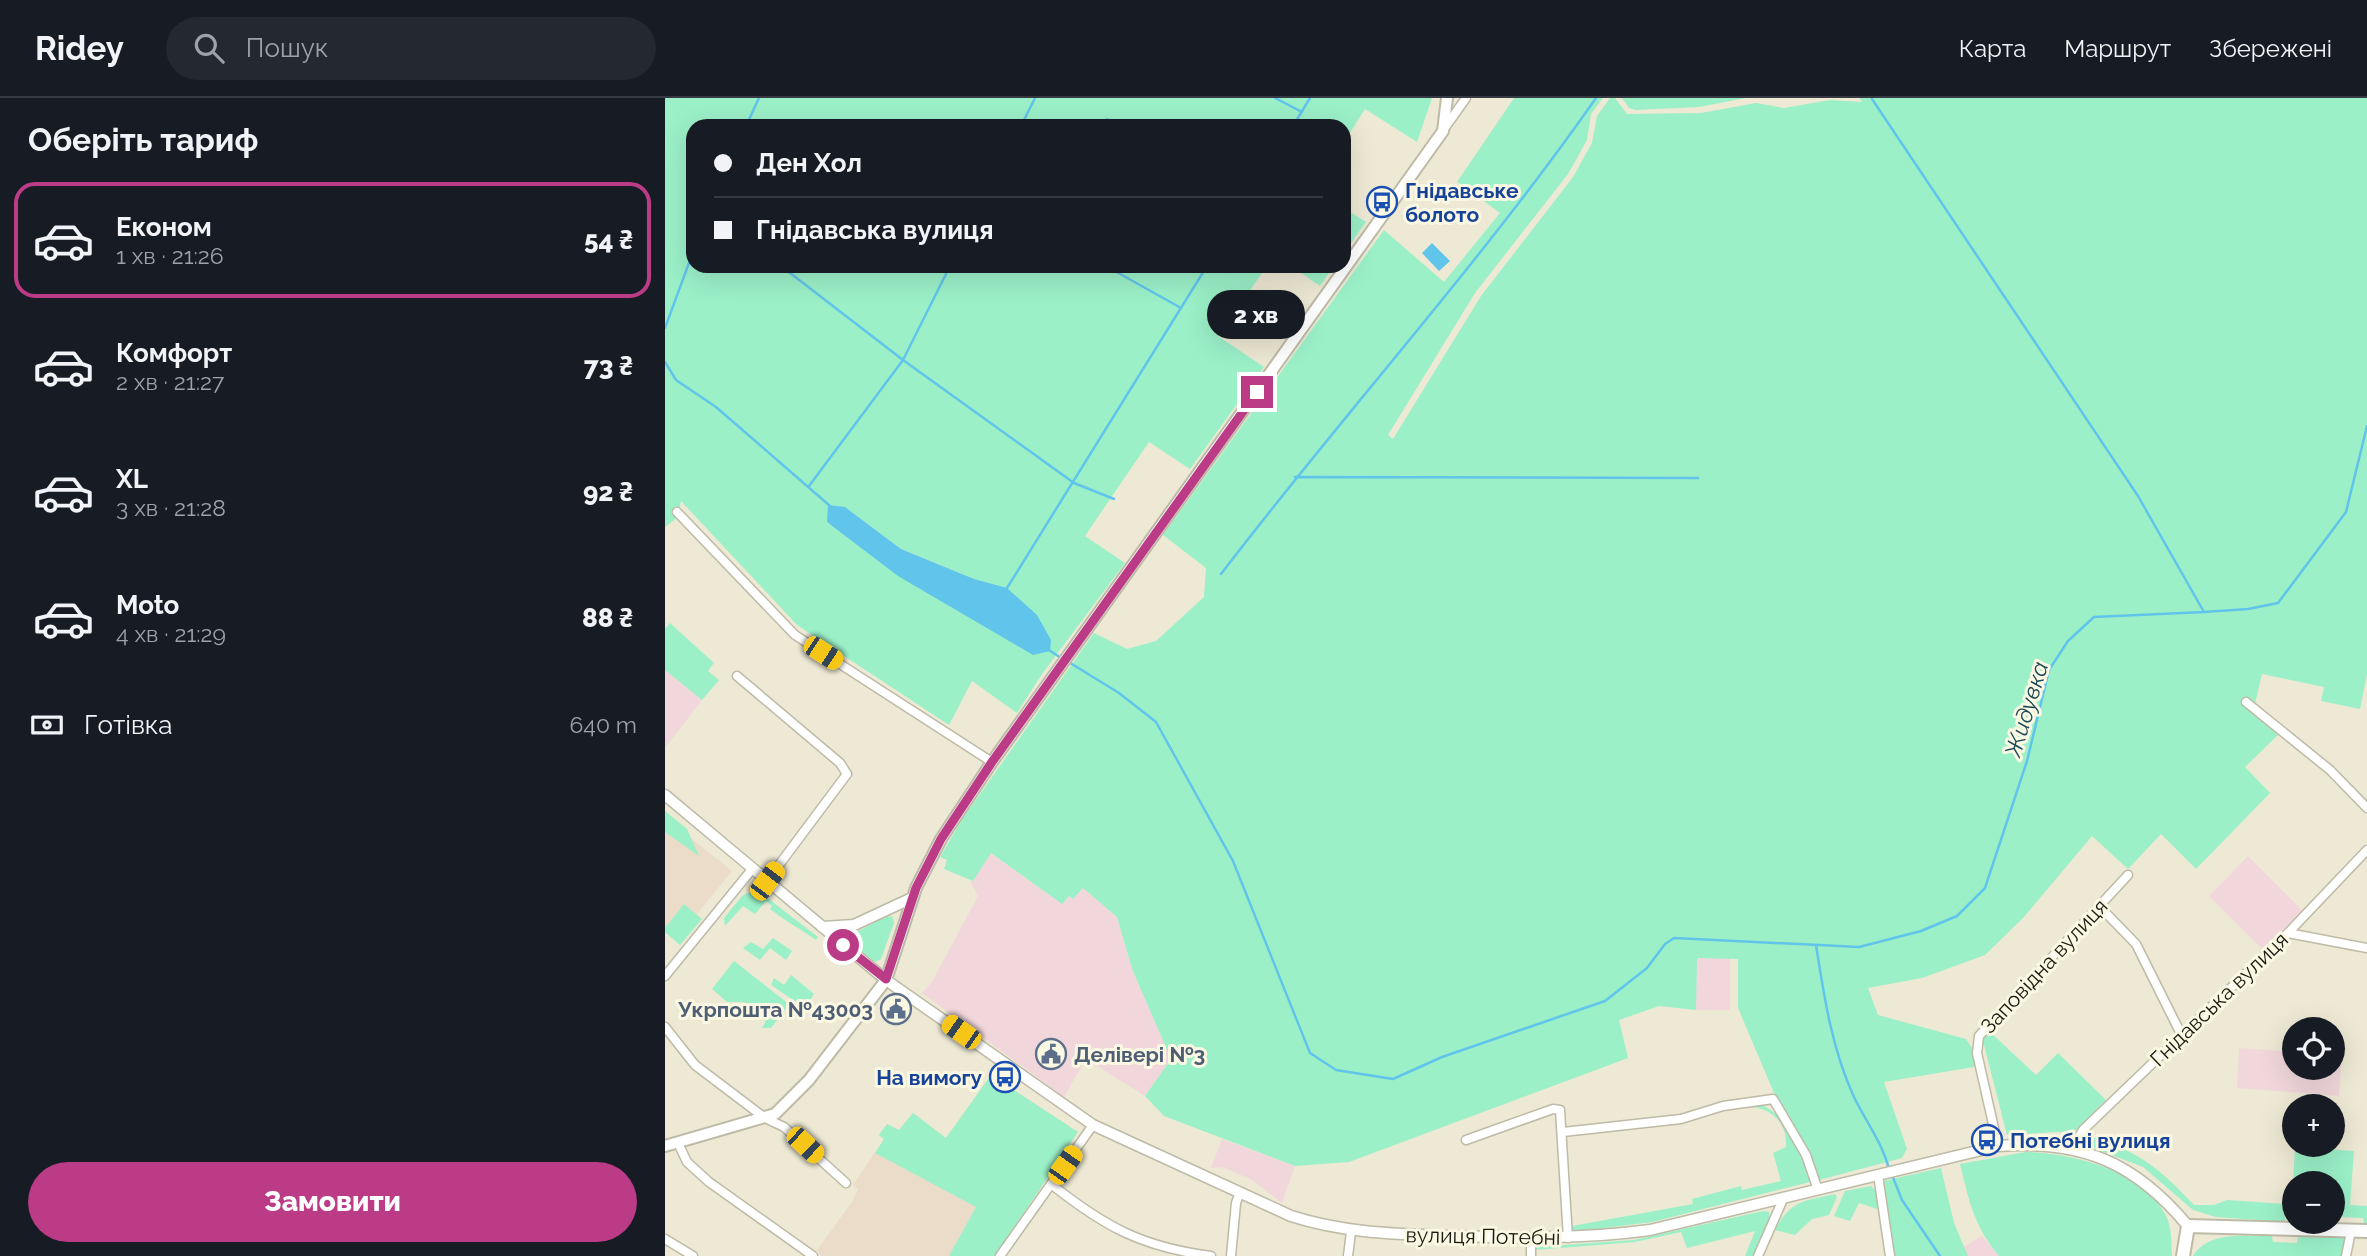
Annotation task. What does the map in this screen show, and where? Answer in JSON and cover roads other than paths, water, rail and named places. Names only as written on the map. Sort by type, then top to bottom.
[{"type":"main road","points":[[1351,260],[1443,131],[1447,98]]},
{"type":"main road","points":[[665,1146],[780,1112],[801,1089],[886,979],[912,898],[941,839],[992,762],[1342,273]]},
{"type":"main road","points":[[2183,1256],[2188,1226],[2367,1231]]},
{"type":"street","points":[[1443,131],[1466,98]]},
{"type":"street","points":[[677,512],[795,635],[992,762]]},
{"type":"street","points":[[737,676],[840,763],[847,774],[767,881]]},
{"type":"street","points":[[2246,702],[2330,770],[2367,808]]},
{"type":"street","name":"вулиця Потебні","points":[[665,795],[886,979],[1093,1125],[1291,1216],[1351,1232],[1531,1239],[1650,1230],[1998,1146],[2026,1144],[2073,1147],[2123,1168],[2155,1190],[2188,1226]]},
{"type":"street","name":"Гнідавська вулиця","points":[[2073,1147],[2083,1130],[2288,933],[2367,850]]},
{"type":"street","points":[[665,976],[753,869]]},
{"type":"street","name":"Заповідна вулиця","points":[[1998,1146],[1977,1053],[1979,1036],[2128,875]]},
{"type":"street","points":[[821,927],[854,925],[912,898]]},
{"type":"street","points":[[2100,907],[2136,944],[2182,1036]]},
{"type":"street","points":[[2288,933],[2367,948]]},
{"type":"street","points":[[665,1027],[695,1065],[765,1118],[784,1126],[846,1183]]},
{"type":"street","points":[[1563,1132],[1681,1119],[1723,1106],[1773,1099],[1807,1155],[1818,1189]]},
{"type":"street","points":[[1467,1140],[1555,1109],[1561,1112],[1568,1238]]},
{"type":"street","points":[[1000,1256],[1093,1125]]},
{"type":"street","points":[[678,1143],[687,1163],[709,1182],[814,1256]]},
{"type":"street","points":[[1881,1174],[1889,1256]]},
{"type":"street","points":[[1051,1184],[1094,1218],[1131,1237],[1211,1256]]},
{"type":"street","points":[[1231,1256],[1235,1203],[1240,1192]]},
{"type":"street","points":[[1758,1256],[1784,1197]]},
{"type":"street","points":[[2346,1256],[2351,1231]]},
{"type":"street","points":[[1348,1256],[1351,1232]]},
{"type":"street","points":[[665,1239],[693,1256]]},
{"type":"street","points":[[1531,1239],[1531,1256]]},
{"type":"water","points":[[1432,243],[1450,261],[1439,271],[1422,253]]},
{"type":"water","points":[[828,505],[845,507],[901,549],[974,579],[1007,588],[1037,615],[1051,640],[1050,651],[1033,655],[898,576],[827,522]]},
{"type":"waterway","points":[[749,119],[759,98]]},
{"type":"waterway","points":[[1024,119],[1035,98]]},
{"type":"waterway","points":[[1275,98],[1302,112]]},
{"type":"waterway","points":[[1297,119],[1310,98]]},
{"type":"waterway","points":[[1221,574],[1506,220],[1596,98]]},
{"type":"waterway","name":"Жидувка","points":[[1067,661],[1119,693],[1156,722],[1233,861],[1310,1053],[1336,1070],[1393,1079],[1442,1057],[1605,1001],[1647,968],[1665,944],[1674,938],[1859,947],[1921,931],[1957,916],[1985,888],[2027,761],[2049,670],[2068,641],[2094,617],[2204,612],[2138,496],[1872,99]]},
{"type":"waterway","points":[[665,328],[686,271]]},
{"type":"waterway","points":[[790,273],[903,360],[1074,483],[1114,499]]},
{"type":"waterway","points":[[809,486],[903,360],[946,273]]},
{"type":"waterway","points":[[1118,273],[1181,308]]},
{"type":"waterway","points":[[1007,588],[1203,273]]},
{"type":"waterway","points":[[665,362],[676,380],[716,407],[830,506]]},
{"type":"waterway","points":[[2204,612],[2248,609],[2278,603],[2346,512],[2367,426]]},
{"type":"waterway","points":[[1295,477],[1698,478]]},
{"type":"waterway","points":[[1049,650],[1061,658]]},
{"type":"waterway","name":"Жидувка","points":[[1816,945],[1840,1061],[1854,1097],[1878,1141],[1889,1169]]},
{"type":"waterway","name":"Жидувка","points":[[1892,1175],[1902,1200],[1940,1256]]},
{"type":"place","name":"Гнідавське болото","points":[[1382,202]]},
{"type":"place","name":"Укрпошта №43003","points":[[896,1009]]},
{"type":"place","name":"Делівері №3","points":[[1051,1054]]},
{"type":"place","name":"На вимогу","points":[[1005,1077]]},
{"type":"place","name":"Потебні вулиця","points":[[1987,1140]]}]
